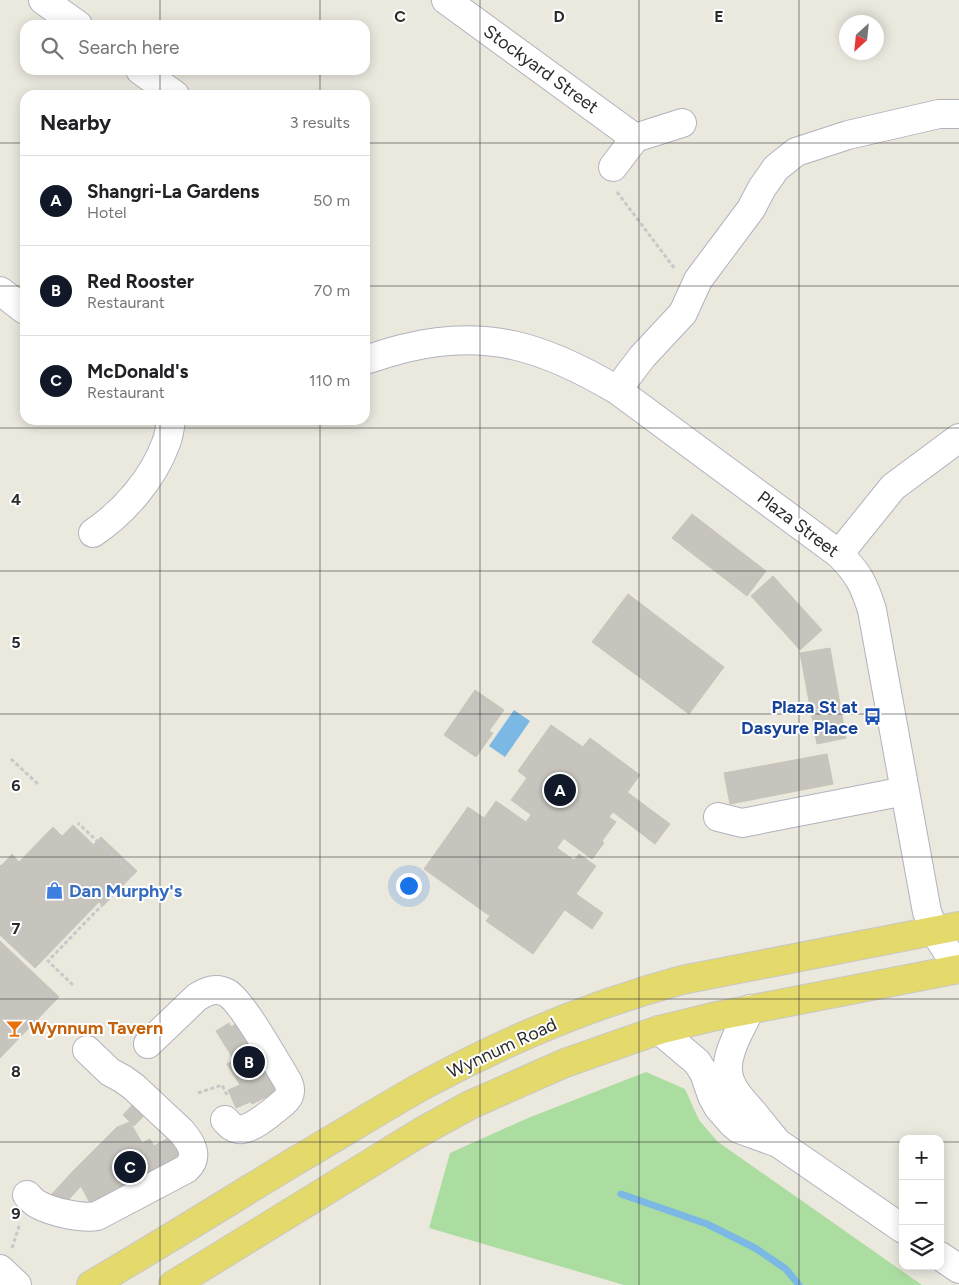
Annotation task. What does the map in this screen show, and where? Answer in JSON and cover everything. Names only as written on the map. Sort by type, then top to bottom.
[{"type":"main road","name":"Wynnum Road","points":[[91,1285],[365,1119],[426,1084],[517,1039],[614,1001],[682,980],[946,929]]},
{"type":"main road","points":[[173,1285],[193,1277],[421,1132],[470,1105],[565,1063],[660,1030],[750,1009],[959,969]]},
{"type":"street","points":[[43,0],[71,20]]},
{"type":"street","name":"Stockyard Street","points":[[446,0],[635,138]]},
{"type":"street","points":[[147,75],[168,90]]},
{"type":"street","points":[[617,390],[642,357],[683,313],[698,280],[752,209],[762,188],[776,168],[796,152],[848,135],[939,114],[959,114]]},
{"type":"street","points":[[614,167],[635,138],[682,123]]},
{"type":"street","points":[[0,291],[20,306]]},
{"type":"street","name":"Plaza Street","points":[[370,359],[406,348],[472,340],[503,342],[544,353],[582,370],[617,390],[839,554],[856,571],[865,588],[872,610],[927,912],[946,929],[959,969]]},
{"type":"street","points":[[93,533],[106,524],[125,506],[152,472],[167,442],[170,425]]},
{"type":"street","points":[[839,554],[893,486],[959,438]]},
{"type":"street","points":[[718,818],[742,823],[905,791]]},
{"type":"street","points":[[148,1044],[204,992],[219,990],[231,996],[242,1009],[288,1082],[290,1096],[283,1104],[249,1127],[239,1129],[231,1126],[225,1120]]},
{"type":"street","points":[[750,1009],[731,1051],[728,1066],[730,1082],[734,1092],[778,1143],[899,1226]]},
{"type":"street","points":[[660,1030],[697,1062],[704,1073],[712,1096],[725,1117],[740,1129],[778,1143]]},
{"type":"street","points":[[25,1205],[38,1204],[49,1210],[91,1218],[104,1214],[190,1165],[194,1156],[187,1137],[130,1084],[110,1072],[87,1050]]},
{"type":"street","points":[[6,1259],[17,1285]]},
{"type":"street","points":[[944,1259],[959,1269]]},
{"type":"path","points":[[614,167],[614,189],[677,271]]},
{"type":"path","points":[[12,759],[39,785]]},
{"type":"path","points":[[74,985],[48,961],[123,880],[132,874],[78,823]]},
{"type":"path","points":[[6,1259],[25,1205]]},
{"type":"green space","points":[[646,1072],[685,1089],[699,1120],[718,1142],[922,1285],[624,1285],[429,1228],[450,1153],[528,1118]]},
{"type":"water","points":[[514,710],[530,721],[505,757],[489,746]]},
{"type":"building","points":[[692,514],[766,571],[747,596],[672,538]]},
{"type":"building","points":[[773,576],[822,630],[800,650],[751,596]]},
{"type":"building","points":[[628,594],[724,667],[689,714],[592,642]]},
{"type":"building","points":[[830,648],[846,738],[817,744],[800,653]]},
{"type":"building","points":[[475,690],[504,710],[489,731],[493,733],[476,757],[444,735]]},
{"type":"building","points":[[551,725],[583,747],[590,738],[640,775],[609,817],[616,822],[592,859],[511,800],[527,778],[518,771]]},
{"type":"building","points":[[827,754],[833,784],[730,804],[724,773]]},
{"type":"building","points":[[627,792],[670,824],[655,844],[613,812]]},
{"type":"building","points":[[496,801],[526,822],[531,815],[564,838],[557,848],[574,860],[579,854],[596,866],[533,954],[486,921],[490,916],[424,869],[468,807],[484,818]]},
{"type":"building","name":"Dan Murphy's","points":[[73,825],[125,875],[35,968],[0,935],[0,866],[3,864],[20,880]]},
{"type":"building","points":[[53,827],[62,836],[20,880],[3,864],[12,854],[19,862]]},
{"type":"building","points":[[101,837],[137,871],[103,906],[99,902],[125,875],[94,844]]},
{"type":"building","points":[[576,894],[603,913],[592,929],[565,910]]},
{"type":"building","name":"Wynnum Tavern","points":[[0,941],[59,997],[0,1058]]},
{"type":"building","points":[[242,1020],[282,1086],[274,1093],[252,1104],[227,1064],[234,1060],[216,1031],[229,1023],[231,1027]]},
{"type":"building","points":[[240,1085],[250,1102],[236,1108],[228,1090]]},
{"type":"building","points":[[146,1090],[158,1101],[134,1126],[123,1115]]},
{"type":"building","points":[[130,1122],[142,1143],[150,1139],[154,1146],[174,1135],[189,1163],[92,1207],[73,1171],[117,1127]]},
{"type":"building","points":[[73,1171],[81,1186],[63,1206],[51,1195]]},
{"type":"waterway","points":[[621,1194],[707,1224],[755,1248],[786,1269],[799,1285]]},
{"type":"place","name":"Plaza St at Dasyure Place","points":[[872,717]]},
{"type":"place","name":"Shangri-La Gardens","points":[[560,790]]},
{"type":"place","name":"Dan Murphy's","points":[[55,891]]},
{"type":"place","name":"Wynnum Tavern","points":[[15,1028]]},
{"type":"place","name":"Red Rooster","points":[[249,1062]]},
{"type":"place","name":"McDonald's","points":[[130,1167]]}]
